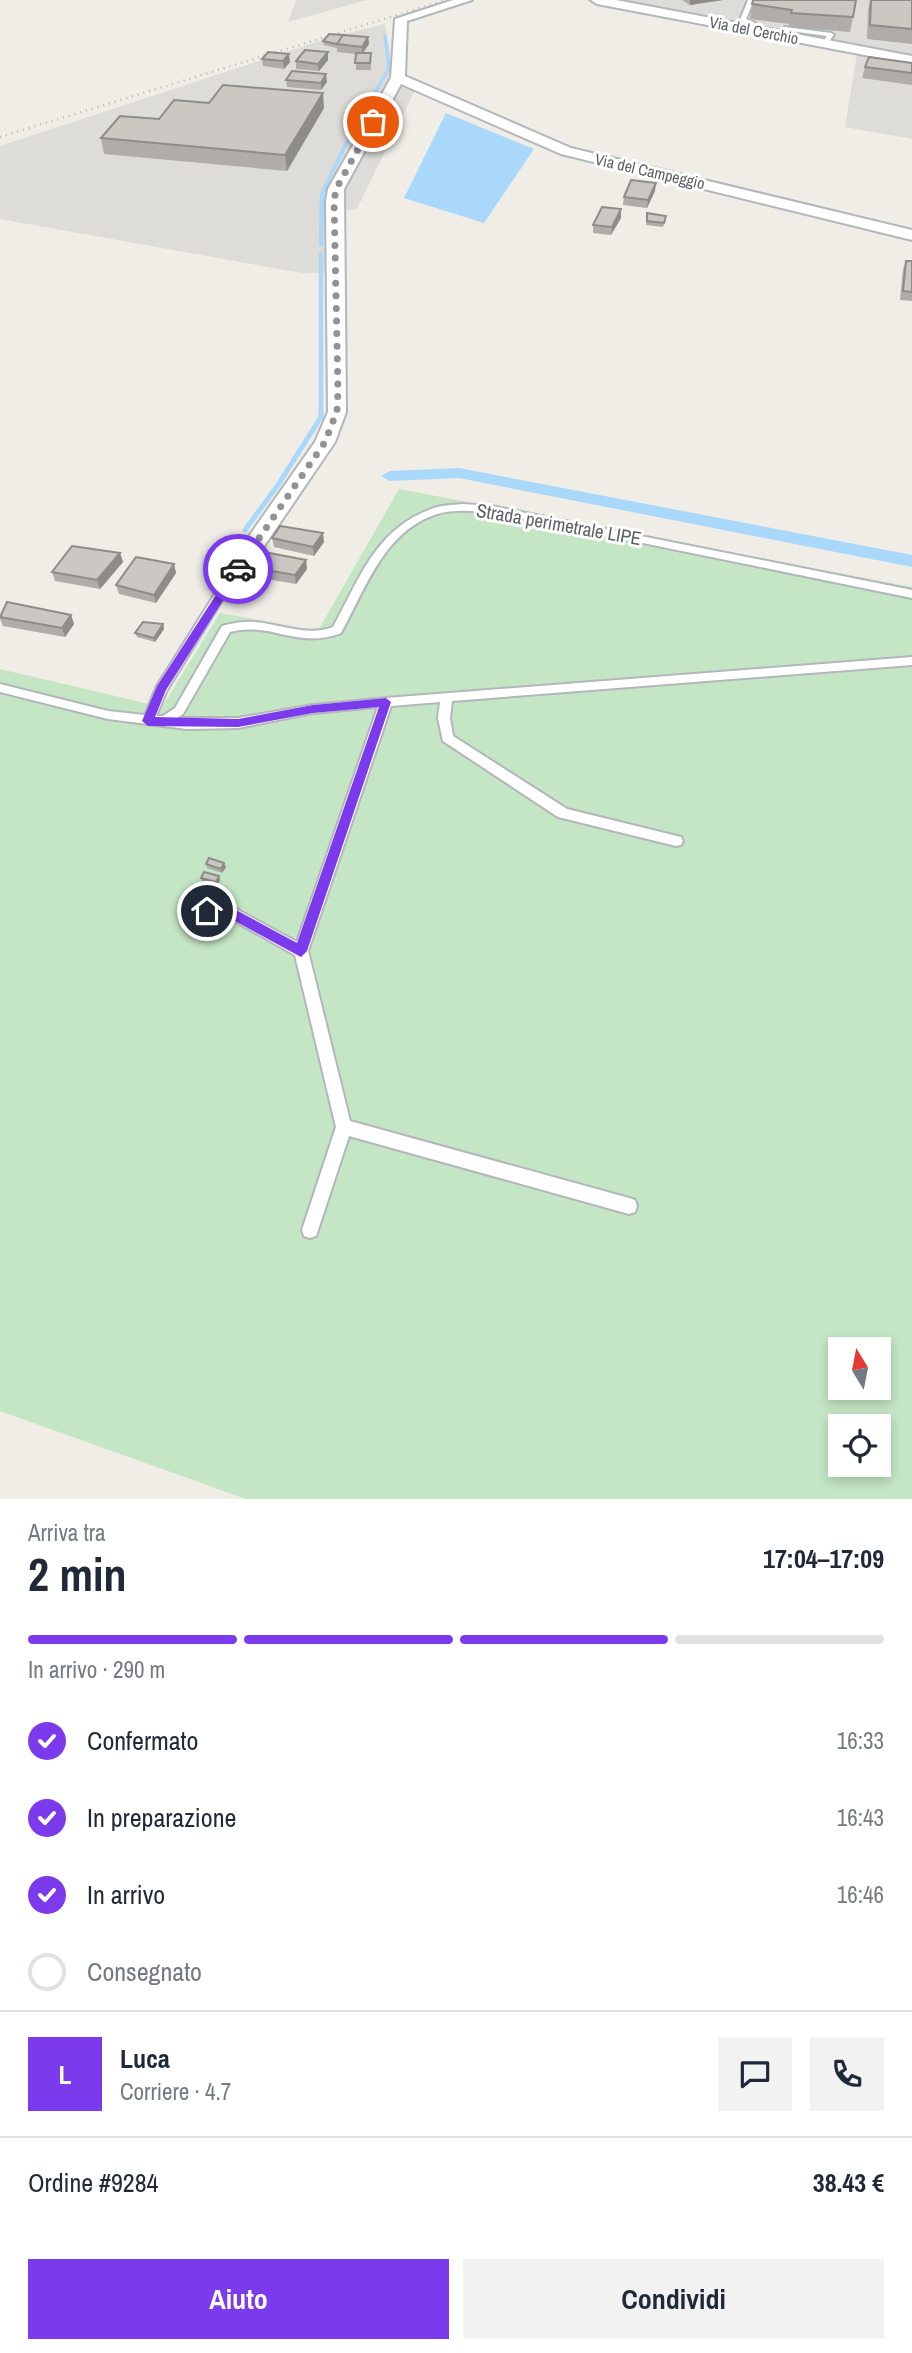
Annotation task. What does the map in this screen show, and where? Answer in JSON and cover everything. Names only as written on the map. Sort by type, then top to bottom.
[{"type":"street","points":[[228,584],[325,442],[334,424],[338,391],[334,201],[336,189],[398,78],[401,19],[466,0]]},
{"type":"street","name":"Via del Cerchio","points":[[597,0],[912,60]]},
{"type":"street","name":"Via del Campeggio","points":[[398,78],[566,151],[912,235]]},
{"type":"lane","points":[[747,29],[752,23],[743,20],[751,0]]},
{"type":"lane","points":[[785,29],[831,35],[825,44]]},
{"type":"lane","name":"Strada perimetrale LIPE","points":[[148,721],[166,720],[179,711],[226,629],[247,624],[321,636],[337,630],[387,540],[412,521],[442,510],[463,507],[491,509],[912,594]]},
{"type":"lane","points":[[148,721],[161,689],[228,584]]},
{"type":"lane","name":"Strada perimetrale LIPE","points":[[0,688],[108,715],[148,721],[238,723],[313,709],[386,702],[912,661]]},
{"type":"lane","points":[[446,698],[444,718],[447,738],[563,813],[676,841]]},
{"type":"lane","points":[[310,1230],[344,1127],[301,951],[386,702]]},
{"type":"lane","points":[[207,911],[223,908],[301,951]]},
{"type":"lane","points":[[344,1127],[629,1206]]},
{"type":"shaded area","points":[[296,0],[367,0],[288,22]]},
{"type":"shaded area","points":[[583,0],[912,0],[912,139],[845,127],[857,53]]},
{"type":"shaded area","points":[[385,24],[393,69],[416,88],[357,209],[328,213],[329,273],[302,273],[0,219],[0,146],[329,38]]},
{"type":"green space","points":[[399,489],[912,587],[912,1499],[246,1499],[0,1411],[0,669],[162,707],[220,613],[318,631]]},
{"type":"water","points":[[446,113],[534,149],[484,223],[404,198]]},
{"type":"building","points":[[753,0],[856,0],[853,17],[791,13],[792,10],[752,4]]},
{"type":"building","points":[[871,0],[912,0],[912,29],[870,25]]},
{"type":"building","points":[[329,34],[343,35],[337,44],[323,41]]},
{"type":"building","points":[[343,35],[368,37],[362,47],[337,44]]},
{"type":"building","points":[[305,50],[328,52],[318,64],[296,61]]},
{"type":"building","points":[[268,52],[289,54],[283,61],[262,59]]},
{"type":"building","points":[[356,53],[371,53],[370,63],[355,63]]},
{"type":"building","points":[[869,57],[912,63],[912,73],[865,67]]},
{"type":"building","points":[[292,71],[326,74],[321,83],[286,80]]},
{"type":"building","points":[[223,85],[323,93],[285,155],[101,138],[120,116],[159,119],[174,100],[209,103]]},
{"type":"building","points":[[631,180],[656,183],[648,200],[624,197]]},
{"type":"building","points":[[602,207],[621,209],[612,227],[593,225]]},
{"type":"building","points":[[647,213],[666,216],[664,223],[647,221]]},
{"type":"building","points":[[906,261],[912,261],[912,292],[903,291]]},
{"type":"building","points":[[280,526],[323,533],[313,547],[272,538]]},
{"type":"building","points":[[72,546],[120,553],[97,580],[52,572]]},
{"type":"building","points":[[264,552],[306,560],[295,575],[254,568]]},
{"type":"building","points":[[136,557],[174,564],[154,595],[116,585]]},
{"type":"building","points":[[7,602],[71,615],[62,628],[0,617]]},
{"type":"building","points":[[143,622],[163,624],[154,638],[135,633]]},
{"type":"building","points":[[209,858],[224,863],[221,869],[206,864]]},
{"type":"building","points":[[204,872],[219,876],[216,882],[201,878]]},
{"type":"waterway","points":[[327,183],[389,68],[385,36]]},
{"type":"waterway","points":[[321,245],[322,195],[328,182]]},
{"type":"waterway","points":[[245,530],[278,485],[321,417],[321,254]]},
{"type":"waterway","points":[[390,476],[459,473],[912,561]]},
{"type":"railway","points":[[0,137],[446,0]]},
{"type":"way so far","points":[[238,569],[325,442],[334,424],[338,391],[334,201],[336,189],[373,122]]},
{"type":"route","points":[[207,911],[223,908],[301,951],[386,702],[313,709],[215,725],[148,721],[161,689],[238,569]]}]
